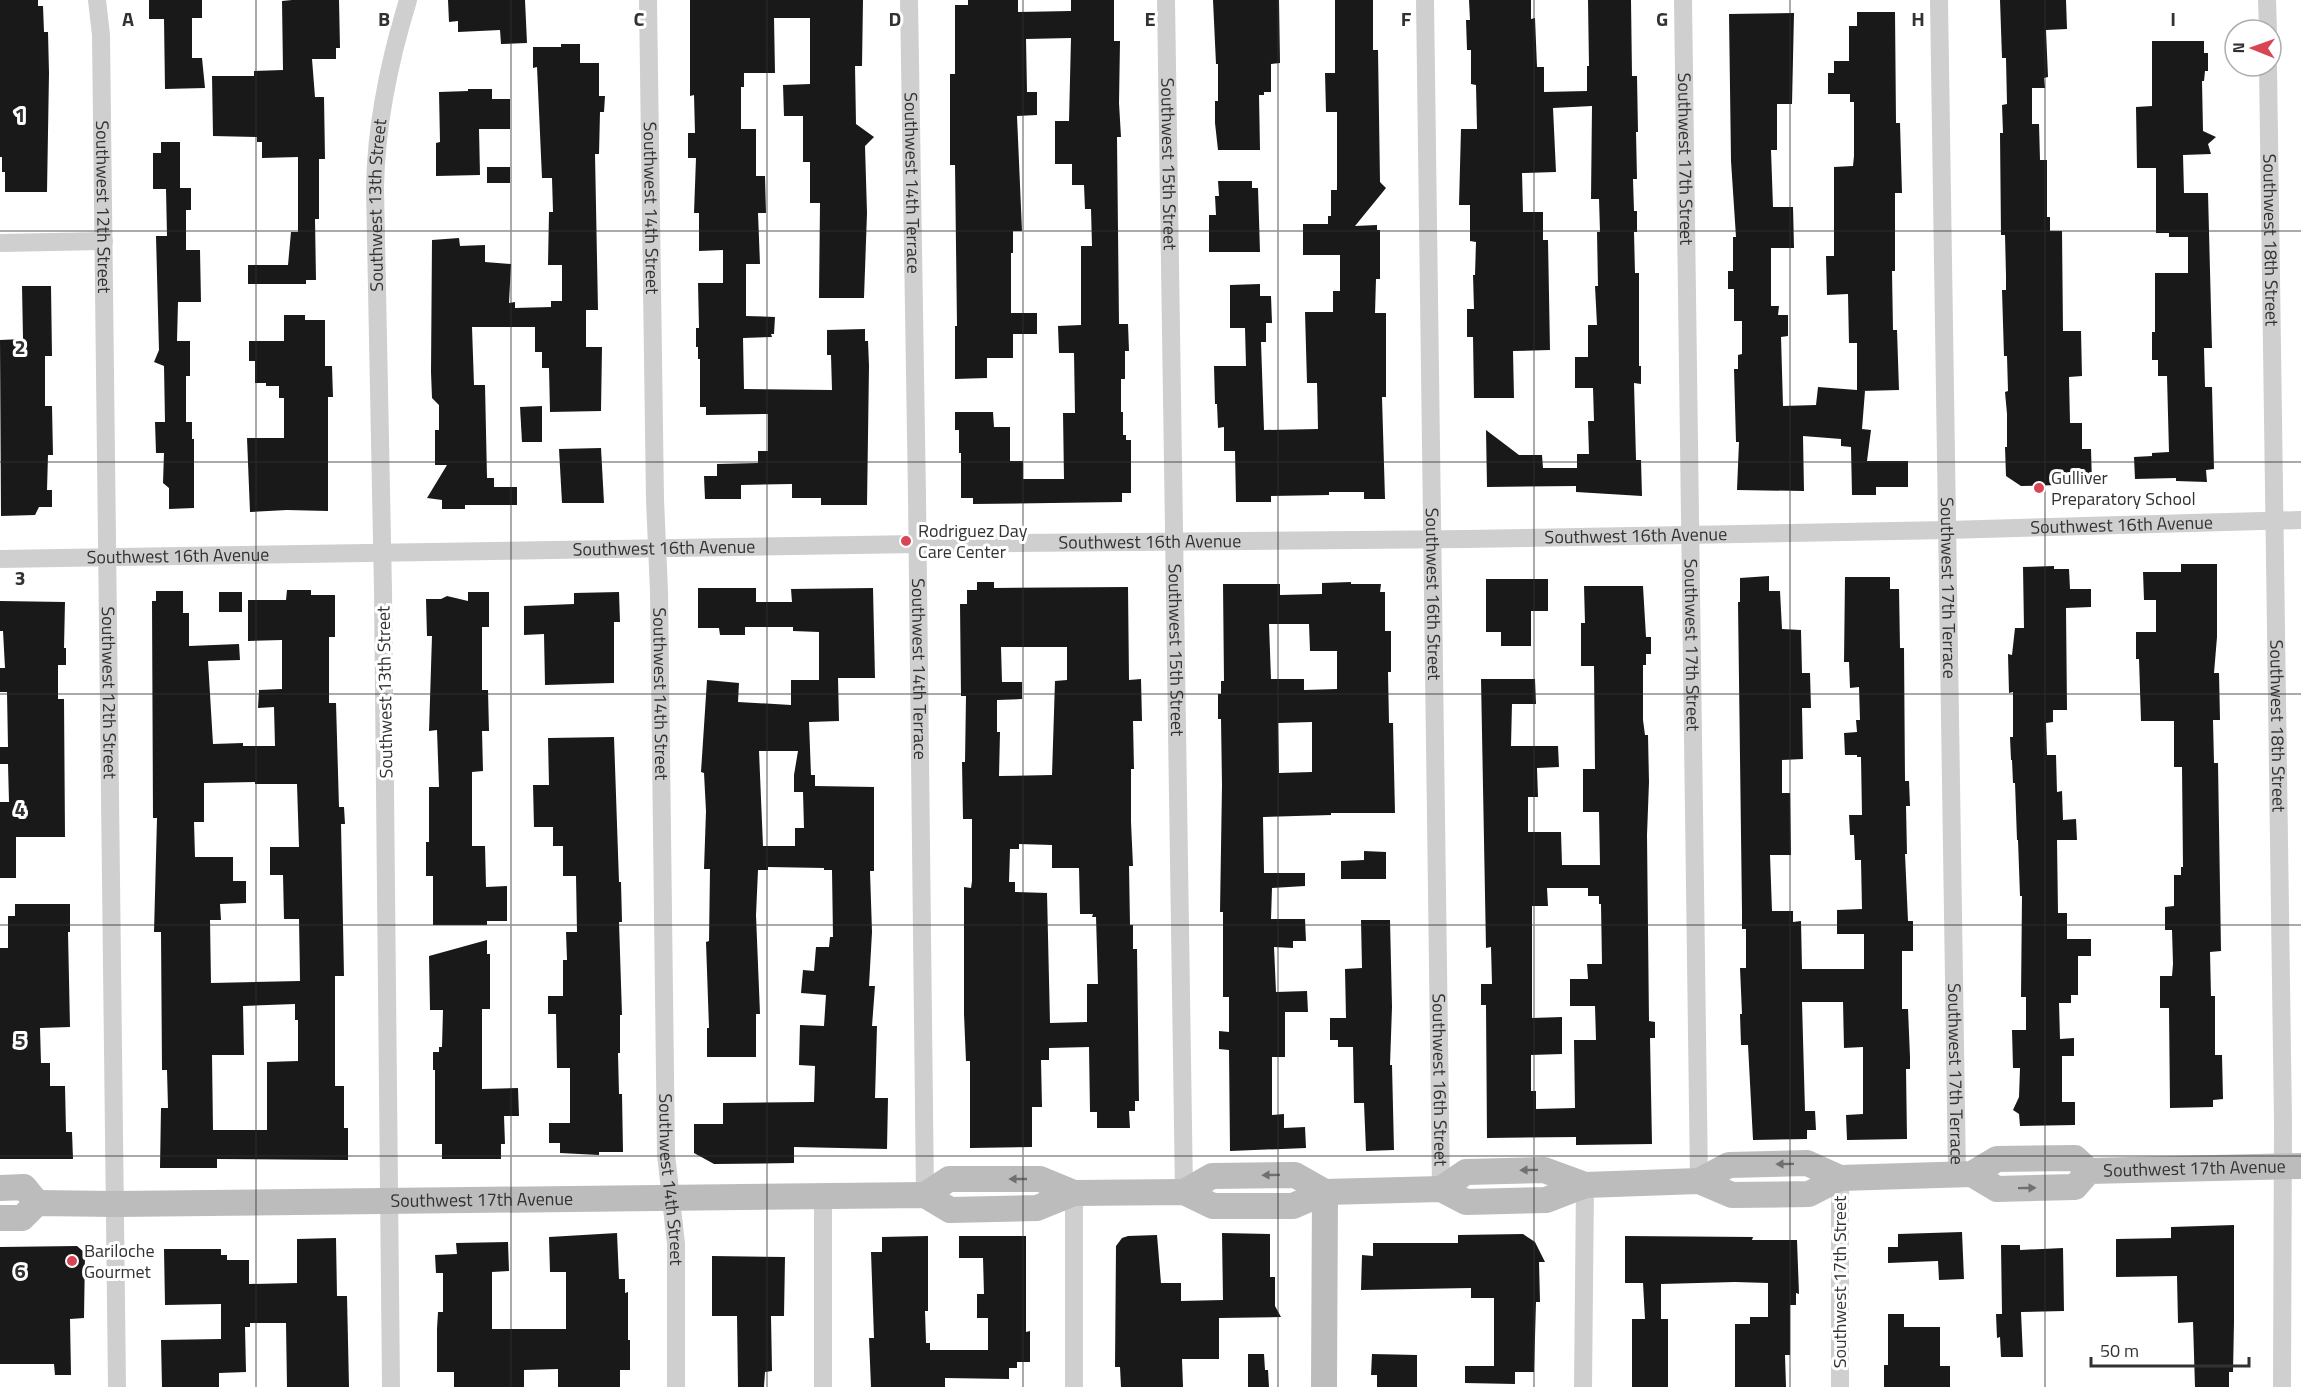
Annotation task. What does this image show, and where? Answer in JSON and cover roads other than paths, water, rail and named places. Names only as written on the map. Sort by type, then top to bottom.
[{"type":"main road","name":"Southwest 17th Avenue","points":[[1965,1174],[1997,1189],[2075,1187],[2089,1172],[2292,1167]]},
{"type":"main road","points":[[925,1195],[950,1210],[1037,1208],[1074,1193],[1184,1192],[1213,1206],[1293,1206],[1325,1192],[1441,1189],[1466,1202],[1546,1200],[1585,1185],[1699,1181],[1732,1195],[1809,1194],[1840,1178],[1965,1174]]},
{"type":"main road","points":[[0,1188],[24,1187],[37,1203],[22,1218],[0,1218]]},
{"type":"main road","points":[[1324,1387],[1325,1192]]},
{"type":"main road","name":"Southwest 17th Avenue","points":[[37,1203],[925,1195]]},
{"type":"street","name":"Southwest 12th Street","points":[[97,0],[101,35],[104,241],[117,1387]]},
{"type":"street","name":"Southwest 13th Street","points":[[392,1387],[383,552],[376,165],[382,101],[408,0]]},
{"type":"street","name":"Southwest 14th Street","points":[[648,0],[666,1154],[676,1244],[676,1387]]},
{"type":"street","name":"Southwest 14th Terrace","points":[[909,0],[925,1195]]},
{"type":"street","name":"Southwest 15th Street","points":[[1167,0],[1184,1192]]},
{"type":"street","name":"Southwest 16th Street","points":[[1425,0],[1441,1189]]},
{"type":"street","name":"Southwest 17th Street","points":[[1683,0],[1699,1181]]},
{"type":"street","name":"Southwest 17th Terrace","points":[[1939,0],[1947,530],[1965,1174]]},
{"type":"street","points":[[2267,0],[2268,18]]},
{"type":"street","name":"Southwest 18th Street","points":[[2268,78],[2275,521],[2292,1167],[2283,1387]]},
{"type":"street","points":[[0,243],[104,241]]},
{"type":"street","name":"Southwest 16th Avenue","points":[[0,559],[918,544],[1175,543],[1691,535],[2301,520]]},
{"type":"street","name":"Southwest 17th Street","points":[[1840,1178],[1840,1387]]},
{"type":"street","points":[[1583,1387],[1585,1185]]},
{"type":"street","points":[[1074,1193],[1074,1387]]},
{"type":"street","points":[[823,1195],[823,1387]]},
{"type":"place","name":"Gulliver Preparatory School","points":[[2039,488]]},
{"type":"place","name":"Rodriguez Day Care Center","points":[[906,541]]},
{"type":"place","name":"Bariloche Gourmet","points":[[72,1261]]}]
